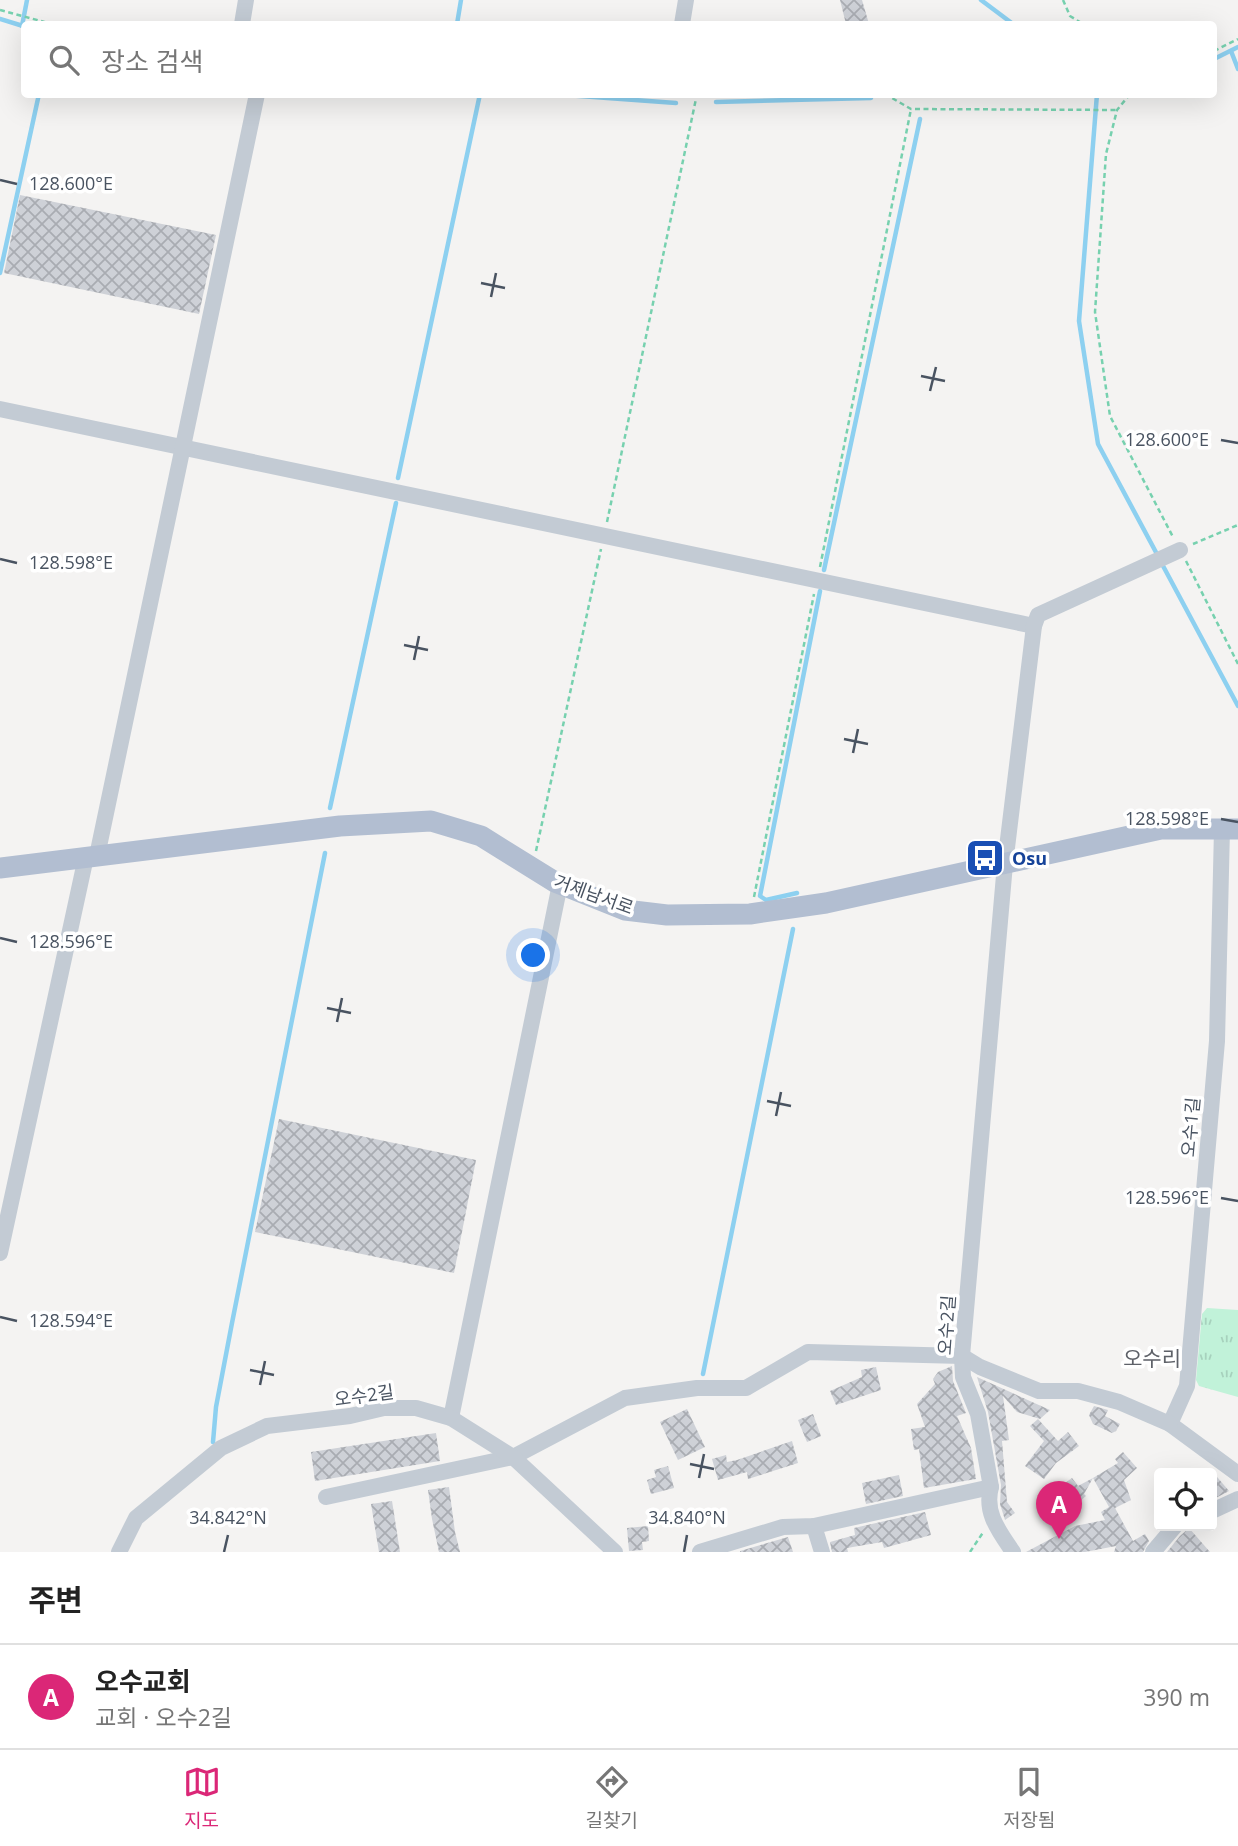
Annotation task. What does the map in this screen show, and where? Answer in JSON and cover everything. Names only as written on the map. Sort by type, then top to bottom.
[{"type":"main road","name":"거제남서로","points":[[0,867],[340,826],[431,821],[481,836],[560,884],[625,910],[667,915],[750,914],[826,903],[1161,829],[1230,829]]},
{"type":"street","points":[[242,21],[246,0]]},
{"type":"street","points":[[682,21],[686,0]]},
{"type":"street","points":[[0,1253],[92,856],[256,98]]},
{"type":"street","points":[[0,409],[1034,626],[1038,615],[1180,550]]},
{"type":"street","name":"오수2길","points":[[992,1520],[987,1500],[991,1487],[978,1414],[963,1377],[962,1356],[1004,864],[1034,626]]},
{"type":"street","name":"오수1길","points":[[1170,1424],[1187,1386],[1217,1041],[1230,829]]},
{"type":"street","points":[[451,1419],[560,884]]},
{"type":"street","points":[[326,1497],[513,1457],[625,1398],[697,1388],[746,1388],[808,1352],[962,1356],[980,1367],[1039,1391],[1078,1391],[1119,1402],[1170,1424],[1238,1474]]},
{"type":"street","name":"오수2길","points":[[119,1552],[136,1518],[221,1448],[267,1426],[350,1416],[384,1408],[416,1408],[451,1419],[513,1457],[615,1552]]},
{"type":"street","points":[[700,1552],[736,1546],[783,1527],[814,1526],[991,1487]]},
{"type":"street","points":[[1217,1509],[1238,1499]]},
{"type":"street","points":[[992,1520],[1013,1552]]},
{"type":"street","points":[[814,1526],[822,1552]]},
{"type":"street","points":[[1153,1552],[1171,1531]]},
{"type":"path","points":[[1063,0],[1070,16],[1078,21]]},
{"type":"path","points":[[0,10],[41,21]]},
{"type":"path","points":[[1217,49],[1238,39]]},
{"type":"path","points":[[532,868],[696,98]]},
{"type":"path","points":[[892,98],[911,110],[1117,110]]},
{"type":"path","points":[[1127,98],[1117,110],[1106,154],[1095,312],[1110,416],[1238,664]]},
{"type":"path","points":[[750,914],[911,110]]},
{"type":"path","points":[[1180,550],[1238,525]]},
{"type":"path","points":[[970,1552],[992,1520]]},
{"type":"green space","points":[[1207,1308],[1238,1310],[1238,1397],[1199,1386],[1196,1380],[1202,1314]]},
{"type":"building","points":[[840,0],[862,0],[868,21],[845,21]]},
{"type":"building","points":[[20,195],[216,235],[199,314],[4,273]]},
{"type":"building","points":[[279,1119],[476,1160],[454,1273],[255,1232]]},
{"type":"building","points":[[952,1366],[953,1381],[966,1413],[957,1416],[971,1448],[976,1479],[924,1488],[919,1449],[914,1450],[911,1429],[925,1427],[917,1404],[935,1384],[933,1379],[938,1372]]},
{"type":"building","points":[[876,1367],[881,1390],[836,1405],[830,1391],[862,1377],[861,1370]]},
{"type":"building","points":[[977,1377],[1050,1410],[1040,1419],[1017,1412],[1003,1396],[1009,1440],[1002,1441],[1007,1502],[1015,1513],[1005,1520],[1000,1504],[1001,1485],[988,1412]]},
{"type":"building","points":[[1094,1406],[1108,1410],[1105,1416],[1120,1424],[1116,1431],[1112,1433],[1093,1424],[1089,1415]]},
{"type":"building","points":[[687,1409],[705,1447],[678,1460],[660,1422]]},
{"type":"building","points":[[813,1414],[821,1436],[807,1442],[798,1420]]},
{"type":"building","points":[[1038,1419],[1058,1441],[1068,1432],[1079,1446],[1056,1463],[1044,1479],[1025,1466],[1044,1441],[1030,1426]]},
{"type":"building","points":[[436,1433],[440,1461],[315,1481],[311,1452]]},
{"type":"building","points":[[792,1441],[798,1463],[748,1479],[747,1472],[718,1480],[712,1459],[726,1455],[727,1462],[737,1460]]},
{"type":"building","points":[[1123,1452],[1137,1468],[1124,1480],[1131,1500],[1115,1508],[1133,1541],[1145,1534],[1149,1541],[1143,1552],[1114,1552],[1116,1546],[1085,1552],[1026,1552],[1075,1526],[1105,1520],[1101,1512],[1109,1507],[1093,1478],[1118,1463],[1115,1459]]},
{"type":"building","points":[[668,1466],[674,1488],[651,1494],[647,1480],[656,1477],[654,1470]]},
{"type":"building","points":[[899,1475],[903,1496],[866,1504],[862,1483]]},
{"type":"building","points":[[1217,1477],[1229,1491],[1217,1497]]},
{"type":"building","points":[[1072,1478],[1078,1486],[1093,1478],[1084,1494],[1086,1496],[1074,1506],[1059,1488]]},
{"type":"building","points":[[449,1487],[460,1552],[439,1552],[432,1519],[428,1490]]},
{"type":"building","points":[[392,1501],[400,1552],[379,1552],[371,1504]]},
{"type":"building","points":[[925,1512],[931,1535],[884,1548],[882,1542],[847,1548],[848,1552],[832,1552],[830,1542],[855,1535],[854,1528]]},
{"type":"building","points":[[648,1526],[649,1541],[642,1542],[643,1550],[629,1551],[627,1528]]},
{"type":"building","points":[[1186,1531],[1192,1531],[1210,1552],[1167,1552]]},
{"type":"building","points":[[788,1537],[793,1552],[740,1552],[740,1551]]},
{"type":"waterway","points":[[23,21],[27,0]]},
{"type":"waterway","points":[[458,21],[461,0]]},
{"type":"waterway","points":[[981,0],[1009,21]]},
{"type":"waterway","points":[[0,19],[21,25]]},
{"type":"waterway","points":[[1217,58],[1238,47]]},
{"type":"waterway","points":[[1231,51],[1238,69]]},
{"type":"waterway","points":[[0,273],[38,98]]},
{"type":"waterway","points":[[398,478],[479,98]]},
{"type":"waterway","points":[[607,98],[676,103]]},
{"type":"waterway","points":[[716,102],[871,98]]},
{"type":"waterway","points":[[1097,98],[1079,321],[1098,444],[1158,556]]},
{"type":"waterway","points":[[824,570],[920,119]]},
{"type":"waterway","points":[[330,808],[396,503]]},
{"type":"waterway","points":[[1162,564],[1238,706]]},
{"type":"waterway","points":[[797,893],[766,900],[760,896],[820,591]]},
{"type":"waterway","points":[[213,1442],[216,1407],[325,853]]},
{"type":"waterway","points":[[703,1374],[793,929]]},
{"type":"place","name":"Osu","points":[[985,858]]},
{"type":"place","name":"오수교회","points":[[1059,1539]]},
{"type":"district","name":"오수리","points":[[1152,1358]]}]
